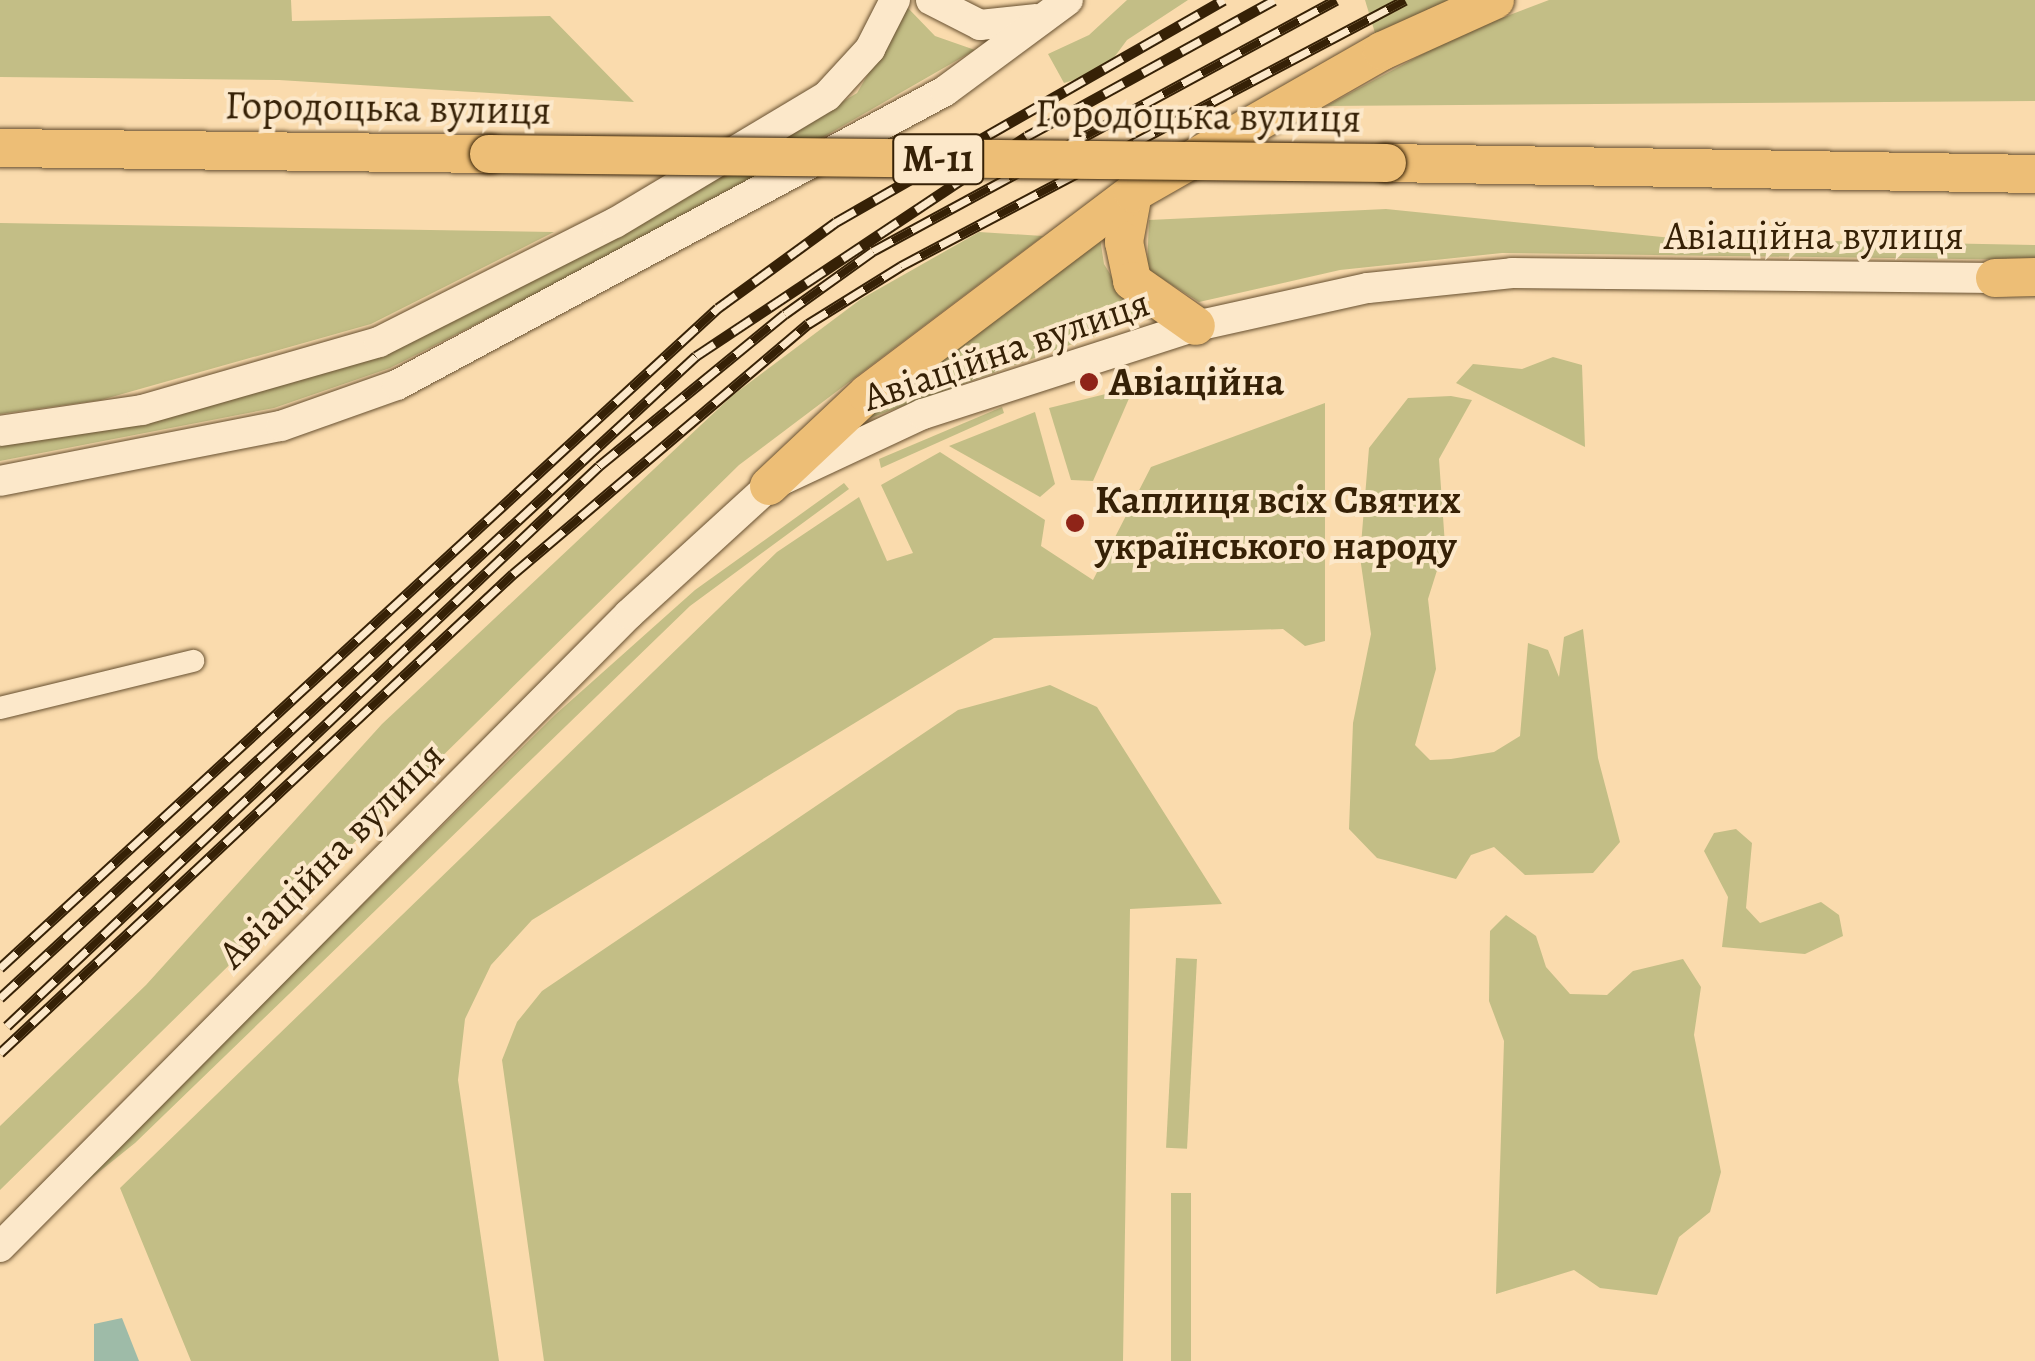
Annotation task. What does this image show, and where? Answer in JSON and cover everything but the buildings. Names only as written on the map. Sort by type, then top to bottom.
[{"type":"main road","points":[[769,486],[867,394],[1134,192],[1382,51],[1495,0]]},
{"type":"main road","name":"Городоцька вулиця","points":[[0,148],[2035,174]]},
{"type":"main road","points":[[1134,192],[1124,242],[1132,282],[1196,326]]},
{"type":"main road","points":[[1996,278],[2035,278]]},
{"type":"street","points":[[0,432],[142,410],[379,342],[615,223],[826,96],[870,48],[895,0]]},
{"type":"street","points":[[931,0],[980,25],[1011,26],[1066,1]]},
{"type":"street","points":[[0,480],[281,426],[397,385],[946,91],[1066,1]]},
{"type":"street","name":"Авіаційна вулиця","points":[[0,1247],[575,668],[769,486],[923,414],[1196,326],[1368,288],[1512,272],[1996,278]]},
{"type":"street","points":[[0,708],[193,661]]},
{"type":"shaded area","points":[[0,0],[291,0],[292,21],[550,16],[634,102],[279,80],[0,77]]},
{"type":"shaded area","points":[[1127,0],[1188,0],[1127,40],[1104,71],[1064,83],[1048,54],[1089,35]]},
{"type":"shaded area","points":[[1365,0],[1450,0],[1375,33]]},
{"type":"shaded area","points":[[1549,0],[2035,0],[2035,101],[1326,106],[1460,34]]},
{"type":"shaded area","points":[[907,7],[935,36],[975,50],[656,233],[390,368],[274,408],[0,461],[0,445],[149,422],[385,355],[646,221],[857,93]]},
{"type":"shaded area","points":[[1386,209],[1672,238],[2035,245],[2035,260],[1502,253],[1340,270],[1199,302],[1147,269],[1149,220]]},
{"type":"shaded area","points":[[0,223],[554,232],[371,324],[101,400],[0,414]]},
{"type":"shaded area","points":[[979,232],[1043,236],[739,465],[0,1190],[0,1126],[146,985],[382,724],[733,395],[861,299]]},
{"type":"shaded area","points":[[1100,238],[1104,264],[1138,320],[851,425]]},
{"type":"shaded area","points":[[1553,357],[1582,365],[1585,447],[1456,383],[1473,364],[1522,369]]},
{"type":"shaded area","points":[[1134,387],[1093,481],[1071,480],[1049,408]]},
{"type":"shaded area","points":[[1451,396],[1472,400],[1439,459],[1445,545],[1428,599],[1436,669],[1415,745],[1430,760],[1451,759],[1494,752],[1520,736],[1528,643],[1548,650],[1559,677],[1564,637],[1583,629],[1598,758],[1620,842],[1593,873],[1525,875],[1494,847],[1471,855],[1456,879],[1377,858],[1349,829],[1353,723],[1371,634],[1360,557],[1369,448],[1408,398]]},
{"type":"shaded area","points":[[1325,403],[1325,641],[1305,646],[1283,629],[994,638],[532,920],[491,965],[465,1019],[458,1080],[499,1361],[191,1361],[120,1188],[777,552],[859,497],[887,561],[913,553],[881,485],[940,452],[1045,520],[1041,546],[1093,580],[1151,467]]},
{"type":"shaded area","points":[[1002,407],[1004,413],[881,468],[879,459]]},
{"type":"shaded area","points":[[1035,412],[1055,484],[1040,497],[949,446]]},
{"type":"shaded area","points":[[844,483],[849,489],[690,606],[135,1143],[48,1213],[556,714],[695,590]]},
{"type":"shaded area","points":[[1050,685],[1097,707],[1222,904],[1130,909],[1123,1361],[544,1361],[502,1060],[517,1022],[542,991],[958,710]]},
{"type":"shaded area","points":[[1736,829],[1752,843],[1746,908],[1760,923],[1821,902],[1839,915],[1843,936],[1805,954],[1722,947],[1728,897],[1704,851],[1714,833]]},
{"type":"shaded area","points":[[1506,915],[1536,936],[1546,967],[1570,994],[1607,995],[1633,971],[1683,959],[1701,987],[1694,1035],[1721,1172],[1710,1212],[1679,1237],[1657,1295],[1600,1288],[1574,1270],[1496,1294],[1504,1041],[1489,1001],[1490,931]]},
{"type":"shaded area","points":[[1176,958],[1197,959],[1187,1149],[1166,1148]]},
{"type":"shaded area","points":[[1171,1193],[1191,1193],[1191,1361],[1171,1361]]},
{"type":"shaded area","points":[[122,1318],[139,1361],[94,1361],[94,1324]]},
{"type":"railway","points":[[0,968],[718,308],[836,222],[1224,0]]},
{"type":"railway","points":[[0,998],[696,356],[1027,136],[1274,0]]},
{"type":"railway","points":[[7,1026],[599,466],[785,314],[873,251],[1336,0]]},
{"type":"railway","points":[[0,1053],[513,574],[808,324],[901,266],[1405,0]]},
{"type":"place","name":"Авіаційна","points":[[1089,382]]},
{"type":"place","name":"Каплиця всіх Святих українського народу","points":[[1075,523]]}]
